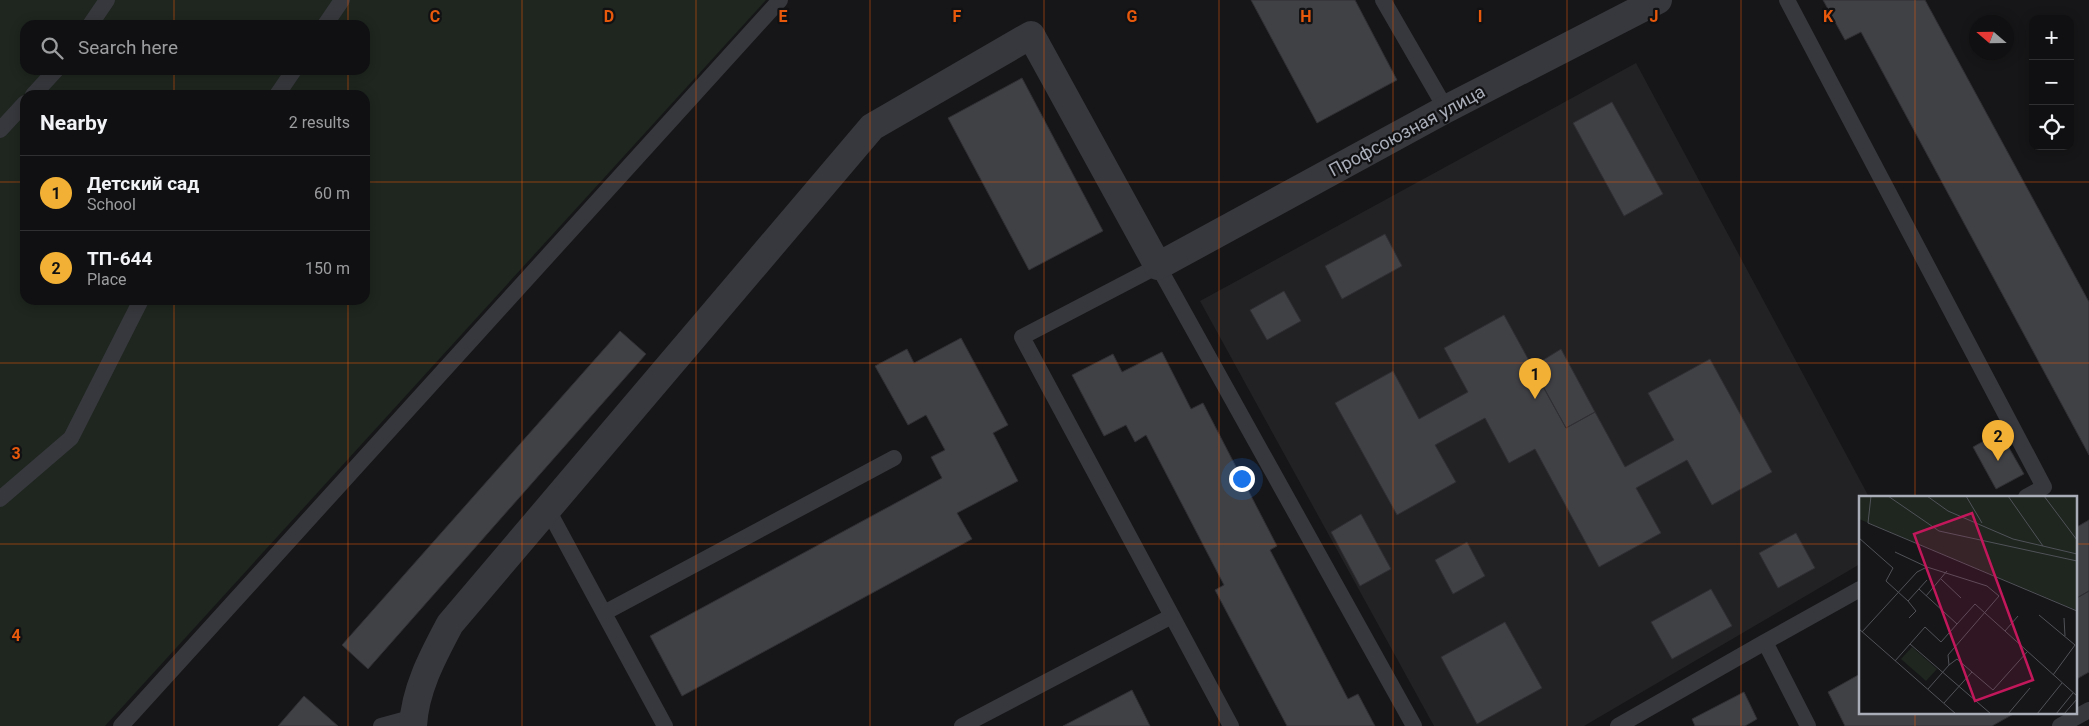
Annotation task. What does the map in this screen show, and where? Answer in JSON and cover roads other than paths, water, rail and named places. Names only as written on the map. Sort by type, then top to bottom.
[{"type":"street","name":"Профсоюзная улица","points":[[1158,266],[1446,109],[1658,0]]},
{"type":"street","points":[[414,721],[425,673],[450,624],[872,127],[1031,35],[1158,266]]},
{"type":"lane","points":[[93,20],[107,0]]},
{"type":"lane","points":[[328,20],[342,0]]},
{"type":"lane","points":[[121,726],[780,0]]},
{"type":"lane","points":[[1383,0],[1446,109]]},
{"type":"lane","points":[[1787,0],[2044,487],[2028,496]]},
{"type":"lane","points":[[38,90],[51,75]]},
{"type":"lane","points":[[281,90],[291,75]]},
{"type":"lane","points":[[0,130],[20,108]]},
{"type":"lane","points":[[1232,726],[1022,337],[1158,266],[1414,726]]},
{"type":"lane","points":[[0,499],[71,438],[138,305]]},
{"type":"lane","points":[[604,613],[894,458]]},
{"type":"lane","points":[[547,508],[664,726]]},
{"type":"lane","points":[[1618,726],[1859,590]]},
{"type":"lane","points":[[962,726],[1172,616]]},
{"type":"lane","points":[[1765,642],[1808,726]]},
{"type":"lane","points":[[2060,726],[2089,710]]},
{"type":"lane","points":[[381,726],[414,721]]},
{"type":"place","name":"Детский сад","points":[[1535,399]]},
{"type":"place","name":"ТП-644","points":[[1998,461]]}]
